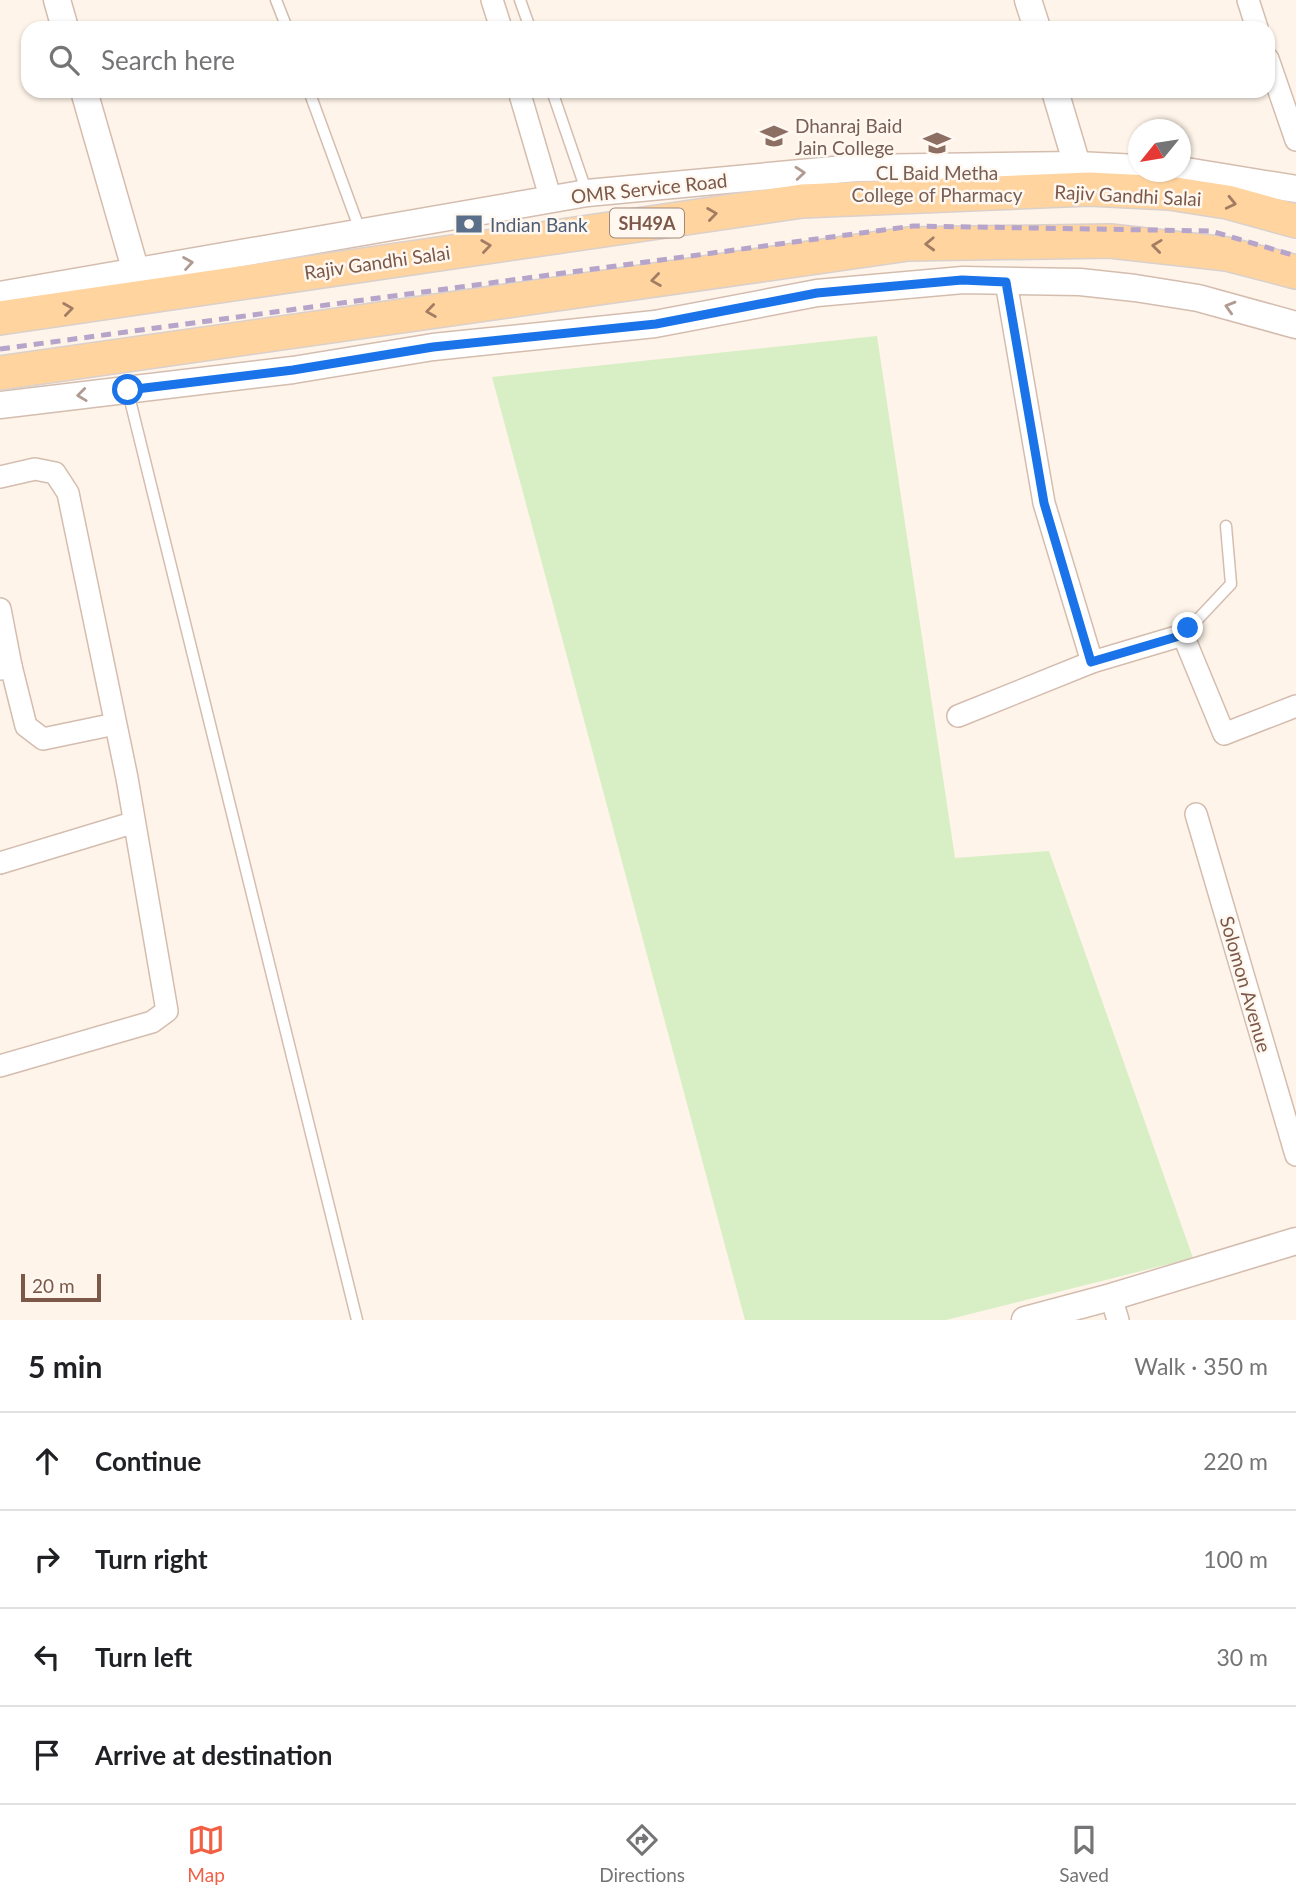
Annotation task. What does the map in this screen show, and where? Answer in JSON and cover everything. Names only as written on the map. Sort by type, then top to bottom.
[{"type":"main road","name":"Rajiv Gandhi Salai","points":[[0,318],[137,285],[802,201],[941,192],[1089,189],[1169,193],[1227,202],[1296,221]]},
{"type":"main road","points":[[0,373],[908,244],[1110,241],[1227,254],[1296,272]]},
{"type":"street","points":[[57,0],[63,21]]},
{"type":"street","points":[[492,0],[499,21]]},
{"type":"street","points":[[1248,0],[1255,21]]},
{"type":"street","points":[[1275,80],[1296,141]]},
{"type":"street","points":[[86,98],[137,285]]},
{"type":"street","points":[[521,98],[551,200]]},
{"type":"street","points":[[1057,98],[1077,165]]},
{"type":"street","name":"OMR Service Road","points":[[0,295],[137,285],[362,234],[587,193],[855,168],[1077,165],[1128,167]]},
{"type":"street","points":[[1191,172],[1296,190]]},
{"type":"street","points":[[0,405],[293,370],[433,347],[656,324],[817,293],[962,280],[1080,282],[1135,288],[1198,298],[1296,325]]},
{"type":"street","points":[[1006,282],[1044,503],[1091,662]]},
{"type":"street","points":[[0,477],[35,469],[55,473],[68,493],[115,724],[166,993],[167,1011],[152,1022],[0,1066]]},
{"type":"street","points":[[0,609],[5,668],[26,726],[43,740],[115,724]]},
{"type":"street","points":[[958,716],[1091,662],[1183,635],[1224,734],[1296,706]]},
{"type":"street","name":"Solomon Avenue","points":[[1196,814],[1296,1155]]},
{"type":"street","points":[[0,863],[132,823]]},
{"type":"street","points":[[1025,1320],[1114,1309],[1296,1241]]},
{"type":"lane","points":[[276,0],[284,21]]},
{"type":"lane","points":[[520,0],[528,21]]},
{"type":"lane","points":[[312,98],[362,234]]},
{"type":"lane","points":[[554,98],[587,193]]},
{"type":"lane","points":[[128,390],[357,1320]]},
{"type":"lane","points":[[1183,635],[1231,584],[1226,526]]},
{"type":"green space","points":[[877,336],[955,858],[1049,851],[1193,1258],[946,1320],[745,1320],[492,377]]},
{"type":"railway","points":[[0,349],[913,226],[1211,231],[1296,256]]},
{"type":"place","name":"Dhanraj Baid Jain College","points":[[774,136]]},
{"type":"place","name":"CL Baid Metha College of Pharmacy","points":[[937,143]]},
{"type":"place","name":"Indian Bank","points":[[469,224]]},
{"type":"route","points":[[128,390],[293,370],[433,347],[656,324],[817,293],[962,280],[1006,282],[1044,503],[1091,662],[1183,635],[1188,628]]}]
